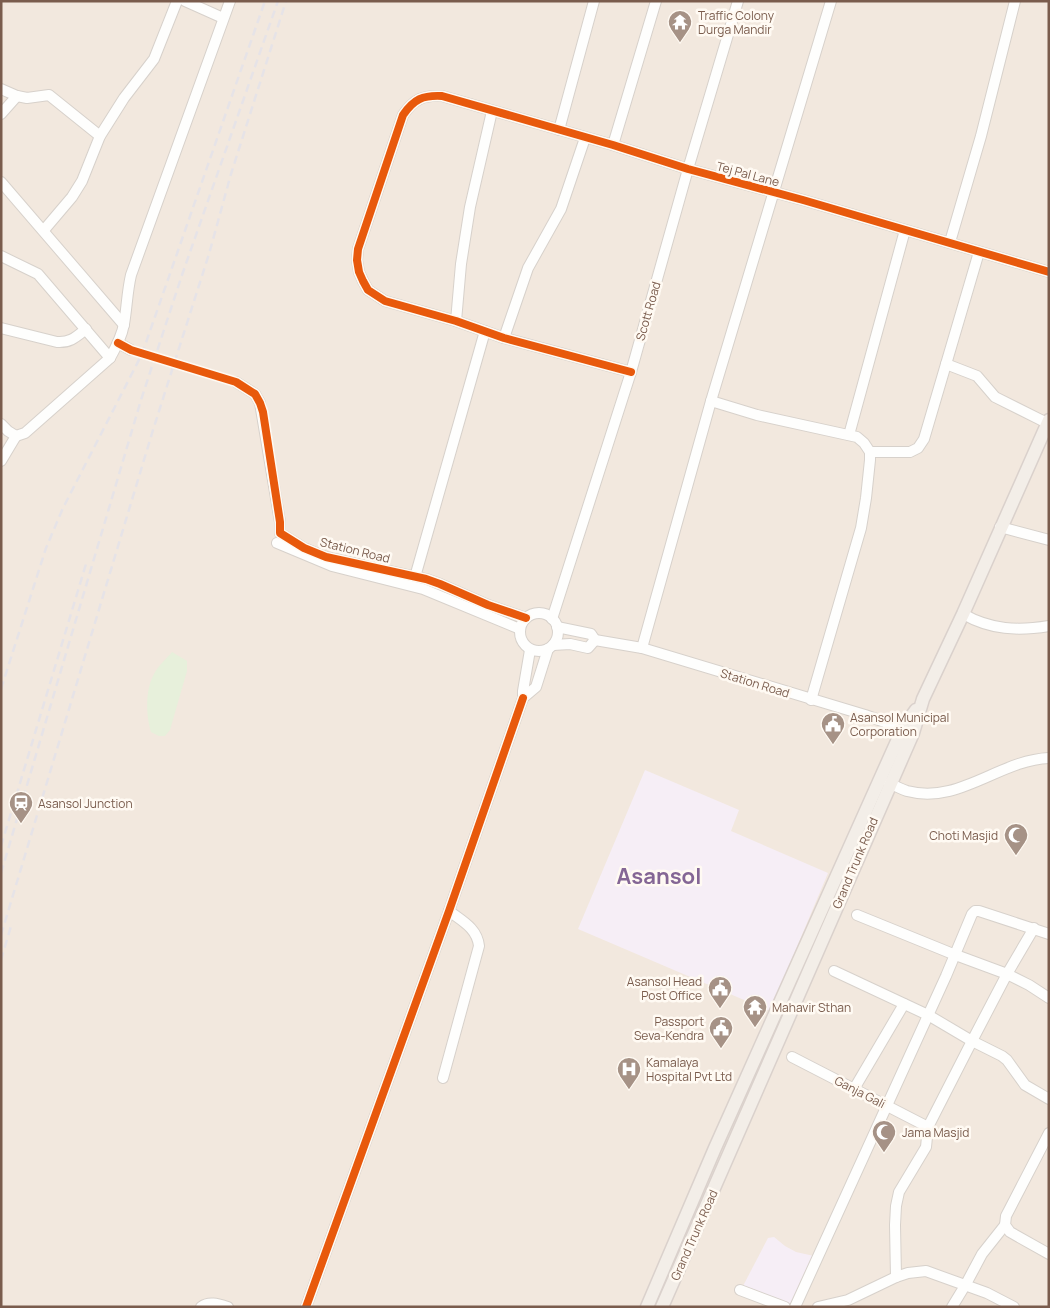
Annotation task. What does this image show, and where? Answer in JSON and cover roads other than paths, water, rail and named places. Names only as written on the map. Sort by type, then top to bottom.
[{"type":"main road","name":"Grand Trunk Road","points":[[662,1307],[889,783],[908,731],[963,614],[1048,422]]},
{"type":"main road","points":[[647,1307],[715,1148],[908,731]]},
{"type":"street","points":[[44,230],[72,196],[82,180],[100,136],[124,98],[154,59],[177,1]]},
{"type":"street","points":[[185,1],[223,18]]},
{"type":"street","points":[[1,461],[16,436],[25,433],[33,427],[110,358],[118,343],[124,325],[127,291],[131,276],[230,1]]},
{"type":"street","points":[[559,130],[594,1]]},
{"type":"street","points":[[613,146],[656,1]]},
{"type":"street","name":"Scott Road","points":[[555,623],[631,372],[738,1]]},
{"type":"street","points":[[642,648],[711,401],[831,1]]},
{"type":"street","points":[[950,242],[981,136],[1015,1]]},
{"type":"street","points":[[1,89],[27,98],[49,96],[100,136]]},
{"type":"street","name":"Tej Pal Lane","points":[[456,321],[385,302],[368,290],[359,272],[357,260],[358,249],[403,115],[409,106],[428,95],[442,96],[688,169],[950,242],[1049,272]]},
{"type":"street","points":[[1,114],[17,96]]},
{"type":"street","points":[[492,111],[470,207],[460,264],[456,321],[504,338],[631,372]]},
{"type":"street","points":[[504,338],[528,268],[558,217],[585,138]]},
{"type":"street","points":[[1,182],[124,325]]},
{"type":"street","points":[[849,435],[905,230]]},
{"type":"street","points":[[870,452],[910,452],[918,448],[924,439],[979,252]]},
{"type":"street","points":[[1,256],[38,274],[110,358]]},
{"type":"street","points":[[1,328],[64,343],[70,341],[86,329]]},
{"type":"street","points":[[415,577],[485,331]]},
{"type":"street","points":[[118,343],[131,350]]},
{"type":"street","points":[[946,364],[977,376],[996,397],[1048,422]]},
{"type":"street","points":[[236,382],[255,394],[263,412],[280,522],[278,538]]},
{"type":"street","points":[[711,401],[757,415],[856,437],[864,442],[870,452],[861,528],[812,700]]},
{"type":"street","points":[[1,424],[16,436]]},
{"type":"street","points":[[1000,527],[1049,540]]},
{"type":"street","name":"Station Road","points":[[278,538],[326,557],[440,584],[488,605],[526,618]]},
{"type":"street","name":"Station Road","points":[[278,538],[332,566],[422,589],[520,629]]},
{"type":"street","points":[[523,698],[536,687],[551,647],[556,640],[555,623],[544,614],[537,613],[526,618],[520,629],[521,641],[530,650],[542,652],[551,647]]},
{"type":"street","points":[[963,614],[973,620],[997,628],[1049,626]]},
{"type":"street","name":"Station Road","points":[[555,623],[591,634],[595,640],[642,648],[908,731]]},
{"type":"street","name":"Station Road","points":[[551,647],[570,644],[588,648],[595,640]]},
{"type":"street","points":[[306,1307],[449,911],[523,698],[530,650]]},
{"type":"street","points":[[889,783],[908,791],[941,793],[974,783],[1024,761],[1049,758]]},
{"type":"street","points":[[443,1078],[479,946],[478,937],[473,930],[449,911]]},
{"type":"street","points":[[795,1307],[975,911],[1049,934]]},
{"type":"street","points":[[857,915],[1007,974],[1049,998]]},
{"type":"street","points":[[896,1277],[896,1206],[899,1192],[926,1147],[928,1127],[1007,974],[1034,928]]},
{"type":"street","points":[[834,971],[928,1014],[972,1041],[1002,1056],[1008,1060],[1025,1085],[1049,1099]]},
{"type":"street","points":[[854,1089],[904,1004]]},
{"type":"street","name":"Ganja Gali","points":[[792,1057],[928,1127]]},
{"type":"street","points":[[952,1307],[982,1254],[1005,1225],[1006,1216],[1049,1133]]},
{"type":"street","points":[[1005,1225],[1010,1232],[1049,1254]]},
{"type":"street","points":[[818,1307],[848,1300],[896,1277],[908,1273],[926,1271],[966,1284],[1014,1307]]},
{"type":"street","points":[[740,1290],[785,1307]]},
{"type":"street","points":[[201,1307],[205,1304],[214,1303],[228,1307]]},
{"type":"tunnel","points":[[131,350],[236,382]]},
{"type":"railway","points":[[1,689],[46,548],[63,508],[142,354],[265,1]]},
{"type":"railway","points":[[1,873],[141,400],[182,275],[278,1]]},
{"type":"railway","points":[[1,935],[153,430],[209,254],[231,174],[286,1]]},
{"type":"railway","points":[[1,846],[86,564]]},
{"type":"railway","points":[[1,960],[11,926]]},
{"type":"place","name":"Traffic Colony Durga Mandir","points":[[680,43]]},
{"type":"place","name":"Asansol Municipal Corporation","points":[[833,745]]},
{"type":"place","name":"Asansol Junction","points":[[21,824]]},
{"type":"place","name":"Choti Masjid","points":[[1016,856]]},
{"type":"place","name":"Asansol Head Post Office","points":[[720,1009]]},
{"type":"place","name":"Mahavir Sthan","points":[[755,1028]]},
{"type":"place","name":"Passport Seva-Kendra","points":[[721,1049]]},
{"type":"place","name":"Kamalaya Hospital Pvt Ltd","points":[[629,1090]]},
{"type":"place","name":"Jama Masjid","points":[[884,1153]]},
{"type":"district","name":"Asansol","points":[[659,876]]}]
